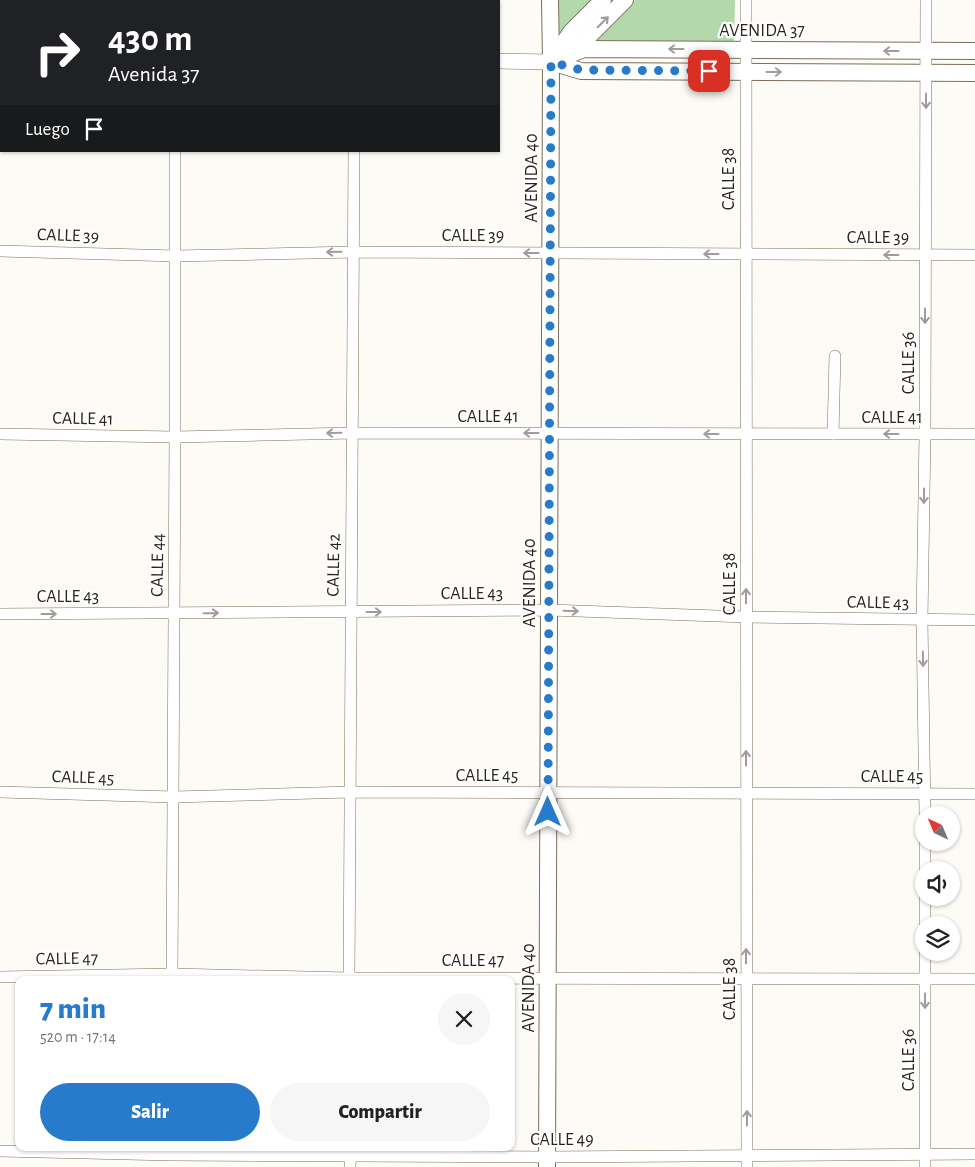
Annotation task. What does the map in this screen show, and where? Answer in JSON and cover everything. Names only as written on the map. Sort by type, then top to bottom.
[{"type":"main road","name":"AVENIDA 40","points":[[547,1162],[550,0]]},
{"type":"main road","points":[[551,62],[571,32],[603,0]]},
{"type":"main road","points":[[551,62],[582,43],[625,0]]},
{"type":"main road","name":"AVENIDA 37","points":[[551,62],[584,49],[975,51]]},
{"type":"main road","name":"AVENIDA 37","points":[[551,62],[581,70],[975,73]]},
{"type":"street","name":"CALLE 38","points":[[746,0],[747,1162]]},
{"type":"street","name":"CALLE 36","points":[[925,806],[922,620],[925,434],[926,0]]},
{"type":"street","name":"AVENIDA 37","points":[[500,61],[551,62]]},
{"type":"street","name":"CALLE 44","points":[[172,976],[175,152]]},
{"type":"street","name":"CALLE 42","points":[[349,976],[354,152]]},
{"type":"street","name":"CALLE 39","points":[[0,251],[176,256],[354,252],[975,255]]},
{"type":"street","points":[[834,356],[834,434]]},
{"type":"street","name":"CALLE 41","points":[[0,434],[175,437],[352,433],[975,434]]},
{"type":"street","name":"CALLE 43","points":[[0,614],[549,610],[746,617],[975,620]]},
{"type":"street","name":"CALLE 45","points":[[0,792],[174,797],[350,792],[975,794]]},
{"type":"street","name":"CALLE 36","points":[[925,961],[925,1167]]},
{"type":"street","name":"CALLE 47","points":[[0,977],[15,977]]},
{"type":"street","name":"CALLE 47","points":[[515,978],[975,979]]},
{"type":"street","name":"CALLE 49","points":[[0,1151],[171,1157],[351,1157],[547,1162],[747,1162],[925,1154],[975,1154]]},
{"type":"green space","points":[[559,0],[594,0],[559,33]]},
{"type":"green space","points":[[635,0],[735,0],[734,43],[594,40]]},
{"type":"route","points":[[548,812],[551,62],[581,70],[709,71]]}]
